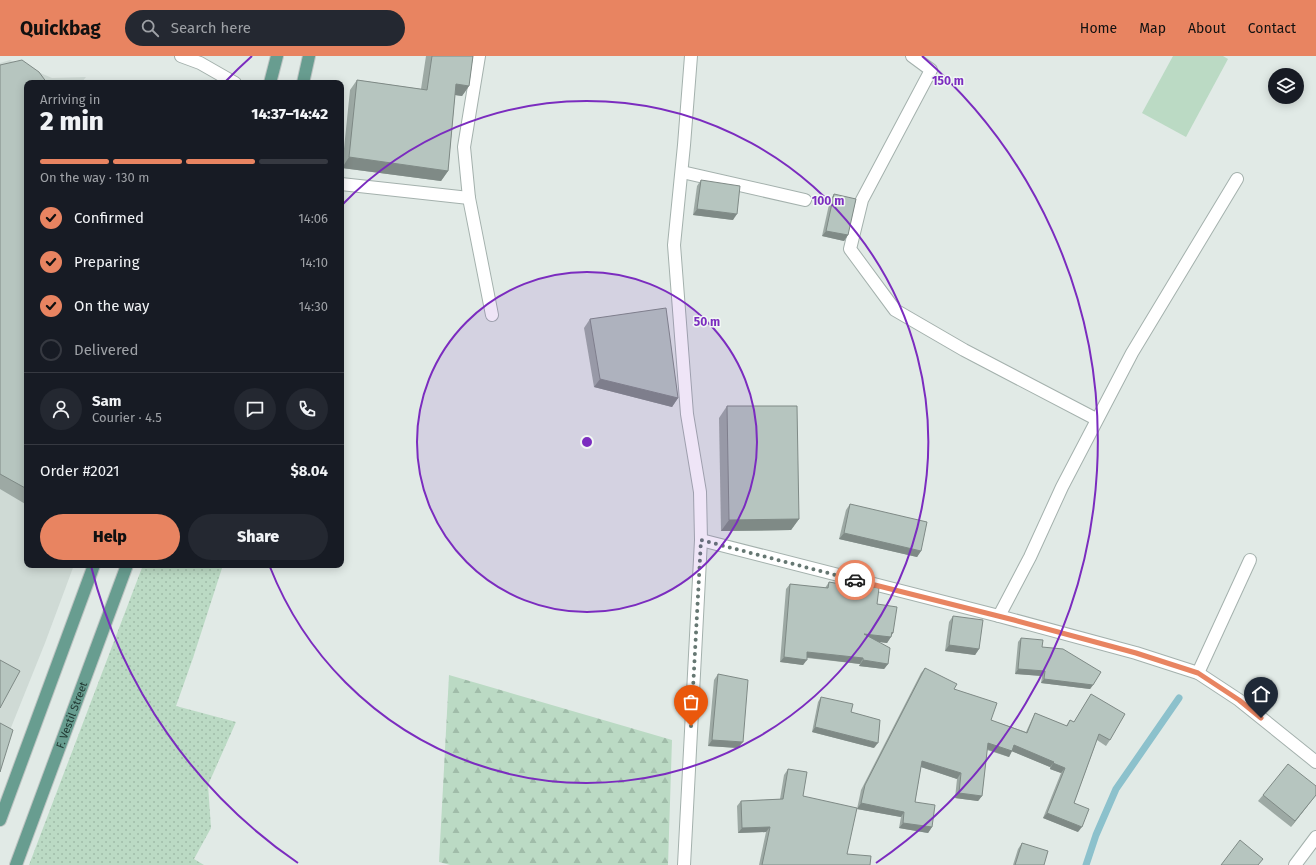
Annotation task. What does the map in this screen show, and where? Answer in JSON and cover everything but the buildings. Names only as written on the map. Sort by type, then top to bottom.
[{"type":"main road","points":[[271,80],[277,56]]},
{"type":"main road","points":[[304,80],[309,56]]},
{"type":"main road","points":[[0,820],[93,568]]},
{"type":"main road","name":"F. Vestil Street","points":[[16,865],[126,568]]},
{"type":"street","points":[[181,56],[200,63],[229,80]]},
{"type":"street","points":[[479,56],[464,146],[469,198],[492,315]]},
{"type":"street","points":[[684,865],[701,540],[700,492],[687,414],[674,245],[682,172],[691,56]]},
{"type":"street","points":[[912,56],[931,70],[862,200],[850,249],[895,310],[964,350],[1096,419]]},
{"type":"street","points":[[682,172],[805,200]]},
{"type":"street","points":[[998,616],[1030,557],[1062,487],[1096,419],[1132,353],[1237,179]]},
{"type":"street","points":[[344,187],[469,198]]},
{"type":"street","points":[[701,540],[998,616],[1136,653],[1198,673],[1239,700],[1316,762]]},
{"type":"street","points":[[1198,673],[1250,560]]},
{"type":"street","points":[[1295,865],[1316,837]]},
{"type":"shaded area","points":[[10,60],[52,78],[86,77],[84,80],[24,80],[24,568],[73,568],[6,740],[0,737],[0,63]]},
{"type":"green space","points":[[1173,56],[1223,56],[1228,59],[1186,137],[1142,113]]},
{"type":"green space","points":[[142,568],[222,568],[176,706],[236,722],[208,785],[211,828],[194,859],[204,865],[29,865]]},
{"type":"green space","points":[[449,675],[672,740],[668,865],[450,865],[439,862]]},
{"type":"waterway","points":[[1086,865],[1096,835],[1116,789],[1179,698]]},
{"type":"way so far","points":[[691,726],[701,540],[855,580]]},
{"type":"route","points":[[855,580],[1014,620],[1136,653],[1198,673],[1239,700],[1261,718]]}]
